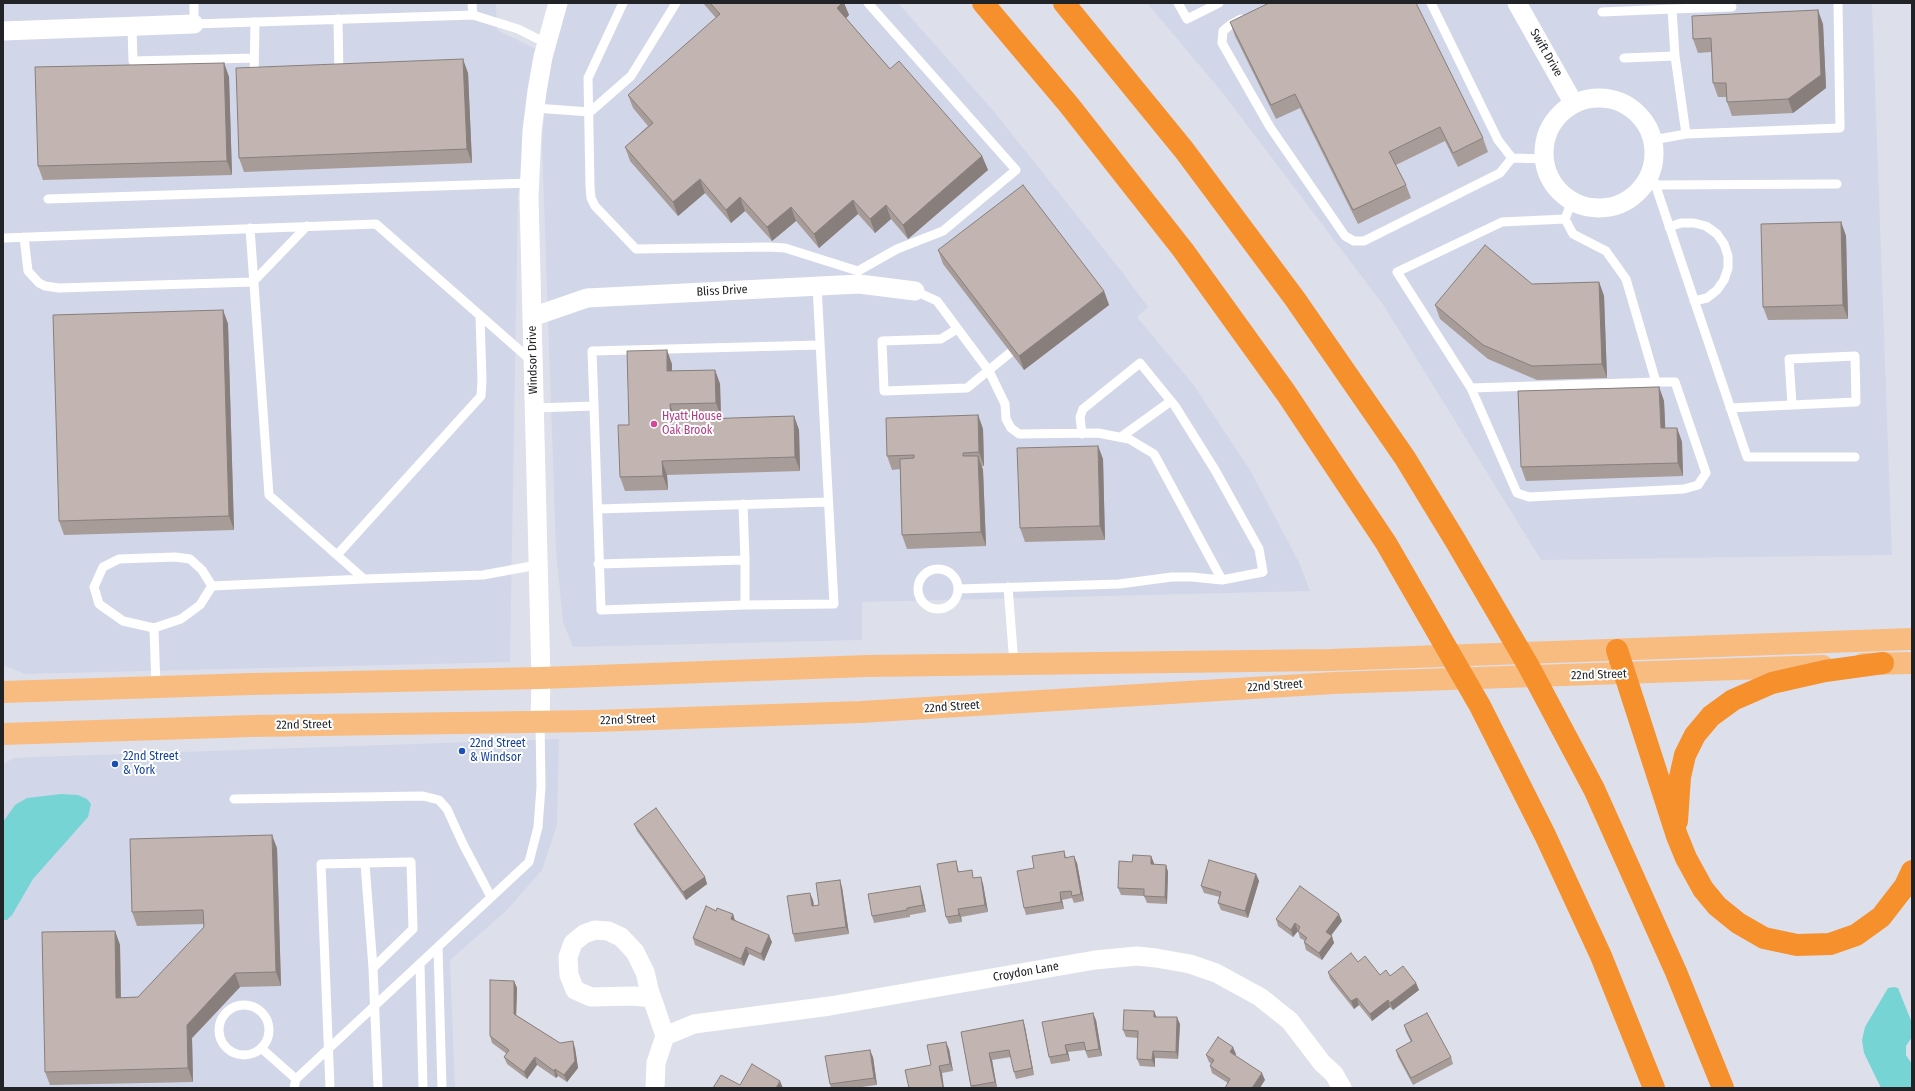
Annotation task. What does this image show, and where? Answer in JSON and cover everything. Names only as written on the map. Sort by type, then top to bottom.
[{"type":"highway","points":[[983,3],[1069,105],[1183,250],[1286,393],[1386,543],[1480,706],[1545,835],[1603,963],[1654,1088]]},
{"type":"highway","points":[[1064,3],[1184,150],[1296,299],[1396,445],[1455,540],[1528,665],[1594,789],[1676,972],[1723,1088]]},
{"type":"highway","points":[[1617,650],[1677,836],[1704,889],[1717,906],[1738,923],[1764,938],[1797,945],[1830,944],[1856,935],[1881,917],[1906,886],[1912,871]]},
{"type":"highway","points":[[1677,836],[1677,806],[1685,755],[1695,735],[1711,716],[1733,700],[1772,683],[1825,671],[1899,663]]},
{"type":"main road","name":"22nd Street","points":[[3,692],[541,678],[867,666],[1330,660],[1907,639]]},
{"type":"main road","name":"22nd Street","points":[[3,734],[252,726],[595,721],[861,712],[1334,683],[1624,674],[1899,663]]},
{"type":"main road","points":[[3,678],[28,691]]},
{"type":"main road","points":[[3,749],[28,733]]},
{"type":"street","name":"Windsor Drive","points":[[540,721],[541,678],[537,565],[530,183],[535,108],[546,43],[558,3]]},
{"type":"street","name":"Swift Drive","points":[[1517,3],[1574,104]]},
{"type":"street","points":[[3,31],[194,24]]},
{"type":"street","points":[[1590,98],[1601,98],[1622,103],[1636,112],[1647,125],[1653,140],[1653,179],[1627,201],[1609,207],[1590,207],[1572,201],[1553,183],[1544,160],[1545,143],[1550,127],[1561,114],[1574,104],[1590,98]]},
{"type":"street","name":"Bliss Drive","points":[[532,317],[587,298],[817,286],[858,278],[915,291]]},
{"type":"street","points":[[652,998],[634,996],[591,997],[576,990],[569,975],[568,958],[573,943],[584,934],[595,930],[608,931],[621,937],[635,952],[645,972],[665,1036],[656,1063],[655,1088]]},
{"type":"street","name":"Croydon Lane","points":[[665,1036],[694,1024],[830,1006],[1095,960],[1129,957],[1156,958],[1190,964],[1216,973],[1260,997],[1290,1021],[1322,1063],[1334,1074],[1342,1088]]},
{"type":"lane","points":[[194,3],[194,24],[473,15],[518,29],[546,43]]},
{"type":"lane","points":[[472,3],[473,15]]},
{"type":"lane","points":[[623,3],[588,78],[591,198],[595,206],[636,249],[769,246],[785,248],[858,278],[897,249],[943,231],[1016,170],[868,3]]},
{"type":"lane","points":[[535,108],[590,112],[631,76],[676,3]]},
{"type":"lane","points":[[1178,3],[1187,19],[1219,3]]},
{"type":"lane","points":[[1431,3],[1498,140],[1512,158],[1544,160]]},
{"type":"lane","points":[[1653,140],[1686,134],[1840,128],[1838,3]]},
{"type":"lane","points":[[1602,12],[1732,6]]},
{"type":"lane","points":[[1672,9],[1674,56],[1686,134]]},
{"type":"lane","points":[[1249,15],[1230,25],[1223,31],[1222,42],[1270,127],[1345,236],[1354,241],[1364,241],[1500,173],[1512,158]]},
{"type":"lane","points":[[338,19],[339,78]]},
{"type":"lane","points":[[254,82],[255,22]]},
{"type":"lane","points":[[132,27],[133,61],[254,58]]},
{"type":"lane","points":[[1624,58],[1674,56]]},
{"type":"lane","points":[[1837,184],[1653,179],[1747,457],[1855,457]]},
{"type":"lane","points":[[48,199],[530,183]]},
{"type":"lane","points":[[1572,201],[1566,219],[1573,234],[1606,251],[1626,279],[1656,382]]},
{"type":"lane","points":[[1471,388],[1674,382],[1706,473],[1698,485],[1684,489],[1528,497],[1517,493],[1471,388],[1397,272],[1502,222],[1566,219]]},
{"type":"lane","points":[[1669,227],[1681,223],[1694,223],[1706,226],[1717,234],[1724,244],[1728,256],[1728,268],[1724,280],[1717,290],[1706,298],[1694,302]]},
{"type":"lane","points":[[3,238],[376,224],[534,363]]},
{"type":"lane","points":[[24,237],[28,271],[39,283],[45,286],[60,288],[253,282],[307,226]]},
{"type":"lane","points":[[250,228],[269,495],[364,579]]},
{"type":"lane","points":[[817,286],[834,604],[745,605],[601,610],[598,564],[598,509],[592,351],[820,345]]},
{"type":"lane","points":[[915,291],[937,301],[957,330],[989,371],[1005,404],[1006,419],[1011,428],[1018,434],[1098,433],[1129,439],[1154,454],[1222,580]]},
{"type":"lane","points":[[337,555],[481,396],[480,316]]},
{"type":"lane","points":[[957,330],[941,339],[882,341],[884,391],[967,388],[1010,352]]},
{"type":"lane","points":[[1730,408],[1856,402],[1855,356],[1789,359],[1792,405]]},
{"type":"lane","points":[[958,589],[1119,584],[1172,577],[1222,580],[1263,572],[1258,549],[1215,470],[1171,401],[1140,363],[1083,409],[1080,417],[1082,434]]},
{"type":"lane","points":[[1121,437],[1171,401]]},
{"type":"lane","points":[[535,408],[594,406]]},
{"type":"lane","points":[[598,509],[828,502]]},
{"type":"lane","points":[[743,504],[745,605]]},
{"type":"lane","points":[[152,557],[190,559],[202,570],[212,586],[200,605],[181,619],[154,628],[123,621],[99,604],[94,587],[103,567],[119,559],[152,557]]},
{"type":"lane","points":[[598,564],[745,560]]},
{"type":"lane","points":[[212,586],[483,575],[537,565]]},
{"type":"lane","points":[[942,569],[954,576],[958,589],[954,601],[942,608],[935,608],[923,601],[918,589],[920,582],[928,572],[942,569]]},
{"type":"lane","points":[[1008,587],[1014,664]]},
{"type":"lane","points":[[154,628],[156,687]]},
{"type":"lane","points":[[261,1048],[295,1084],[328,1050],[529,862],[538,827],[541,787],[540,721]]},
{"type":"lane","points":[[234,799],[423,796],[439,800],[447,809],[463,844],[492,897]]},
{"type":"lane","points":[[330,1088],[322,864],[411,862],[414,929],[373,968]]},
{"type":"lane","points":[[365,864],[376,1006],[378,1088]]},
{"type":"lane","points":[[438,947],[442,1088]]},
{"type":"lane","points":[[420,964],[423,1088]]},
{"type":"lane","points":[[243,1005],[251,1006],[264,1015],[269,1030],[268,1038],[261,1048],[251,1054],[244,1055],[235,1053],[228,1049],[222,1042],[220,1034],[222,1018],[228,1012],[243,1005]]},
{"type":"shaded area","points":[[3,3],[496,3],[497,30],[538,50],[518,197],[510,662],[25,674],[3,665]]},
{"type":"shaded area","points":[[566,3],[898,3],[991,108],[1122,272],[1148,307],[1137,317],[1193,384],[1250,470],[1299,562],[1310,591],[862,602],[862,640],[573,647],[563,622],[556,550],[542,144],[547,74]]},
{"type":"shaded area","points":[[1147,3],[1872,3],[1892,555],[1541,560],[1384,306],[1222,92]]},
{"type":"shaded area","points":[[559,739],[557,825],[542,870],[506,911],[450,960],[455,1088],[3,1088],[3,764],[14,758],[34,757]]},
{"type":"water","points":[[61,794],[78,795],[87,799],[91,804],[88,817],[33,879],[12,915],[7,920],[3,920],[3,823],[15,805],[27,798]]},
{"type":"water","points":[[1888,988],[1898,988],[1912,1023],[1912,1037],[1906,1046],[1906,1055],[1912,1064],[1912,1088],[1881,1088],[1864,1053],[1862,1040],[1865,1027]]},
{"type":"building","points":[[710,3],[842,3],[837,8],[890,69],[899,61],[982,156],[903,225],[886,205],[870,219],[853,200],[814,234],[791,207],[767,227],[740,197],[726,210],[700,179],[673,202],[625,147],[653,123],[628,95],[720,14]]},
{"type":"building","points":[[1269,3],[1416,3],[1483,138],[1453,153],[1440,127],[1389,152],[1406,185],[1353,210],[1295,94],[1271,105],[1230,22]]},
{"type":"building","points":[[1818,10],[1821,75],[1788,99],[1727,102],[1726,83],[1713,83],[1711,38],[1693,39],[1692,16]]},
{"type":"building","points":[[463,59],[467,149],[239,158],[236,68]]},
{"type":"building","points":[[224,63],[227,161],[38,166],[35,67]]},
{"type":"building","points":[[1023,185],[1104,291],[1019,356],[938,250]]},
{"type":"building","points":[[1841,222],[1843,305],[1763,307],[1761,224]]},
{"type":"building","points":[[1485,245],[1532,284],[1599,282],[1602,364],[1532,366],[1483,345],[1435,305]]},
{"type":"building","points":[[223,310],[229,516],[59,521],[53,315]]},
{"type":"building","name":"Hyatt House Oak Brook","points":[[667,350],[667,371],[715,370],[716,403],[670,404],[671,420],[794,416],[795,457],[662,461],[663,476],[620,477],[618,425],[629,425],[627,351]]},
{"type":"building","points":[[1659,387],[1661,428],[1677,428],[1678,463],[1521,467],[1518,391]]},
{"type":"building","points":[[978,415],[979,452],[963,453],[963,456],[978,456],[981,532],[902,535],[900,459],[914,458],[914,455],[887,456],[886,418]]},
{"type":"building","points":[[1098,446],[1100,526],[1020,528],[1017,448]]},
{"type":"building","points":[[656,808],[705,877],[683,892],[634,824]]},
{"type":"building","points":[[272,835],[276,972],[235,973],[187,1025],[188,1068],[45,1072],[42,932],[115,931],[116,998],[138,997],[204,927],[203,910],[132,912],[130,839]]},
{"type":"building","points":[[1064,851],[1065,858],[1074,856],[1081,894],[1072,896],[1071,891],[1060,892],[1061,902],[1024,908],[1017,871],[1034,868],[1032,856]]},
{"type":"building","points":[[1133,855],[1151,856],[1151,864],[1166,865],[1165,897],[1144,896],[1144,889],[1118,888],[1119,861],[1132,862]]},
{"type":"building","points":[[1209,860],[1256,874],[1245,911],[1218,903],[1221,892],[1201,886]]},
{"type":"building","points":[[956,861],[958,872],[972,870],[973,878],[981,877],[985,905],[958,909],[959,915],[946,917],[937,864]]},
{"type":"building","points":[[840,880],[846,927],[793,934],[787,896],[810,893],[812,906],[819,905],[816,883]]},
{"type":"building","points":[[920,886],[923,905],[907,908],[907,910],[872,916],[868,894]]},
{"type":"building","points":[[1300,886],[1339,914],[1326,932],[1332,936],[1319,953],[1304,942],[1307,938],[1298,931],[1300,927],[1295,923],[1291,930],[1276,919]]},
{"type":"building","points":[[706,906],[716,911],[717,908],[733,914],[731,919],[769,935],[761,954],[746,947],[741,959],[693,938]]},
{"type":"building","points":[[1351,953],[1358,962],[1365,956],[1380,975],[1386,970],[1390,976],[1403,966],[1416,983],[1390,1003],[1388,1000],[1370,1014],[1357,998],[1351,1001],[1328,972]]},
{"type":"building","points":[[490,980],[514,981],[514,1014],[560,1043],[573,1041],[575,1061],[564,1075],[555,1069],[554,1071],[535,1057],[524,1072],[504,1057],[509,1050],[490,1036]]},
{"type":"building","points":[[1124,1010],[1154,1011],[1154,1017],[1177,1017],[1176,1052],[1153,1051],[1152,1060],[1137,1059],[1138,1031],[1123,1030]]},
{"type":"building","points":[[1093,1013],[1099,1049],[1086,1051],[1084,1042],[1065,1045],[1067,1054],[1049,1057],[1042,1022]]},
{"type":"building","points":[[1427,1013],[1451,1057],[1411,1078],[1396,1050],[1412,1041],[1404,1025]]},
{"type":"building","points":[[1023,1020],[1032,1068],[1014,1072],[1009,1050],[989,1053],[995,1082],[971,1086],[961,1032]]},
{"type":"building","points":[[1218,1037],[1233,1047],[1230,1052],[1262,1073],[1252,1088],[1225,1088],[1230,1079],[1210,1066],[1214,1060],[1206,1055]]},
{"type":"building","points":[[946,1042],[950,1064],[939,1066],[943,1088],[909,1088],[905,1070],[931,1065],[927,1045]]},
{"type":"building","points":[[870,1050],[874,1078],[830,1084],[825,1056]]},
{"type":"building","points":[[752,1064],[780,1081],[776,1088],[713,1088],[721,1075],[740,1085]]},
{"type":"place","name":"Hyatt House Oak Brook","points":[[654,424]]},
{"type":"place","name":"22nd Street & Windsor","points":[[462,751]]},
{"type":"place","name":"22nd Street & York","points":[[115,764]]}]
